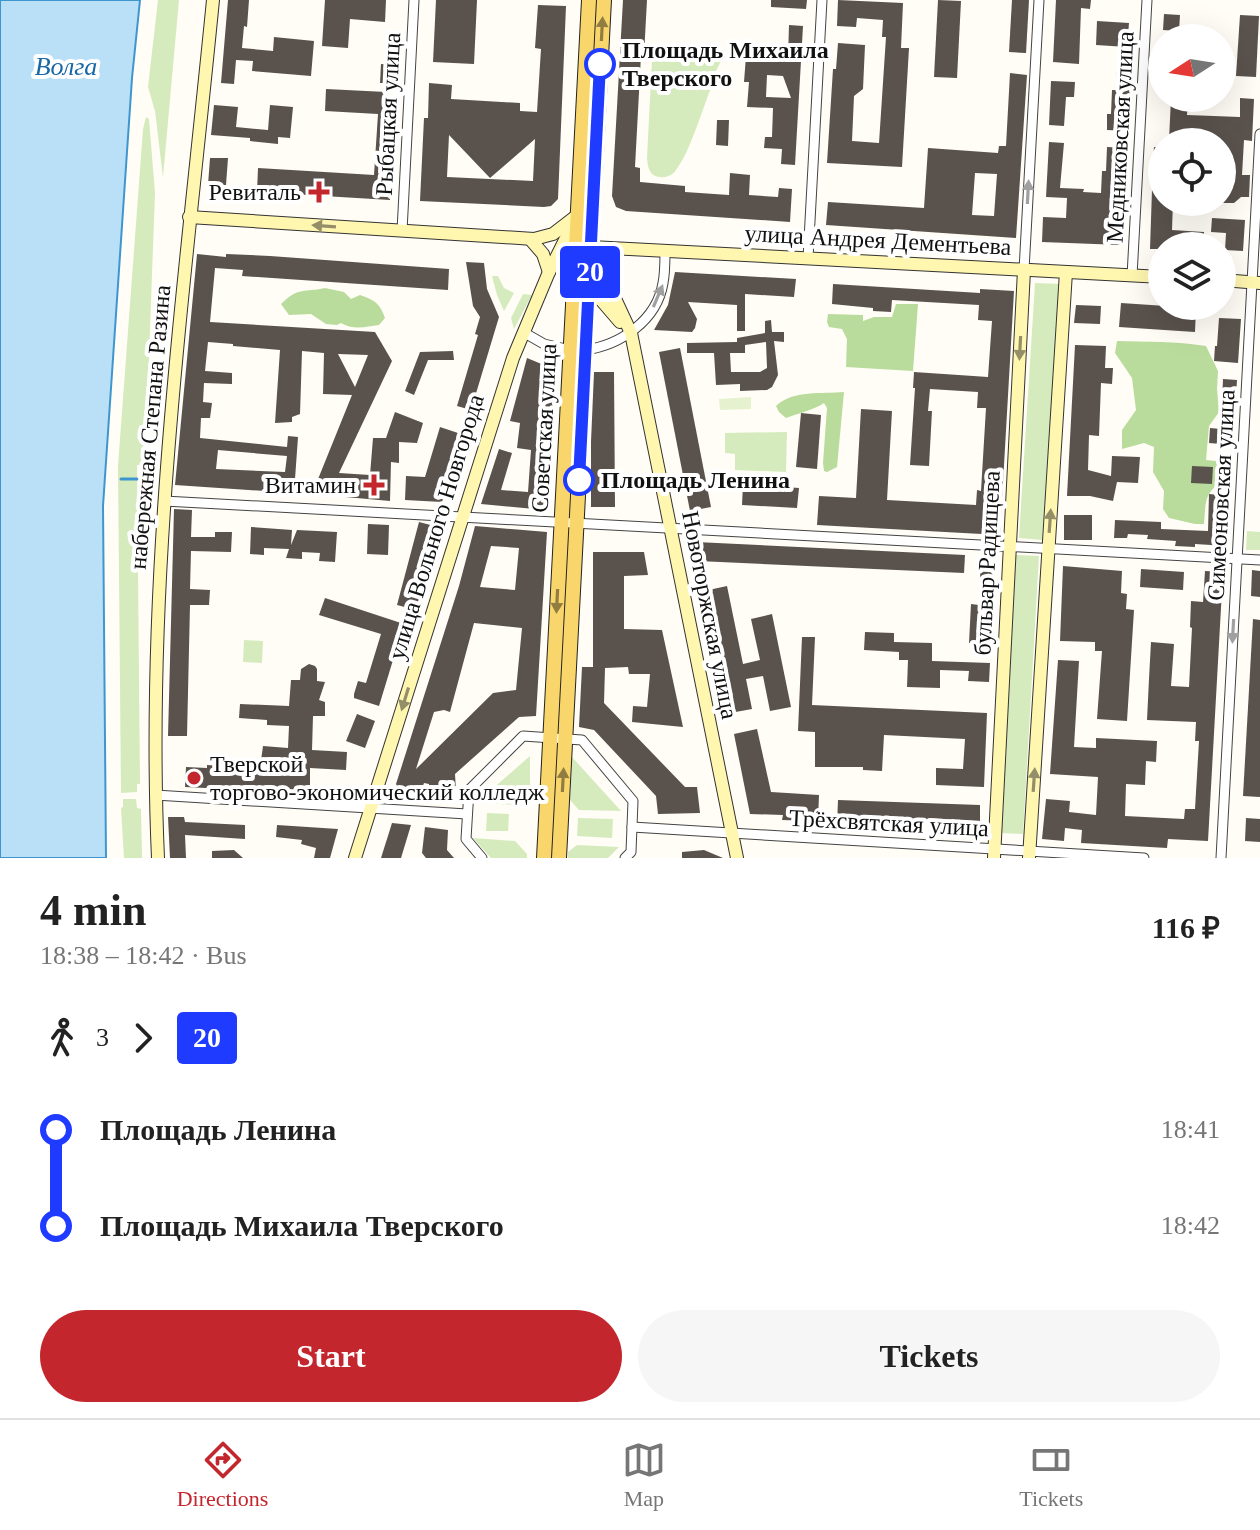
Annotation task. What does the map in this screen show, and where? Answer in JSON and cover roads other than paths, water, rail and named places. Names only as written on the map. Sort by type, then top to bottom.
[{"type":"main road","name":"Советская улица","points":[[544,858],[557,738],[569,523],[578,350],[575,261],[589,0]]},
{"type":"main road","name":"Советская улица","points":[[578,350],[589,286],[604,0]]},
{"type":"main road","name":"Советская улица","points":[[557,738],[559,858]]},
{"type":"street","name":"набережная Степана Разина","points":[[158,858],[155,795],[157,625],[164,501],[189,217],[213,0]]},
{"type":"street","name":"Рыбацкая улица","points":[[402,231],[414,0]]},
{"type":"street","points":[[808,258],[822,0]]},
{"type":"street","points":[[1024,270],[1039,0]]},
{"type":"street","name":"Медниковская улица","points":[[1132,276],[1147,0]]},
{"type":"street","name":"Симеоновская улица","points":[[1221,858],[1256,282],[1260,134]]},
{"type":"street","points":[[189,217],[530,239],[550,236],[577,215]]},
{"type":"street","name":"улица Вольного Новгорода","points":[[355,858],[513,358],[577,215]]},
{"type":"street","points":[[530,239],[543,254],[549,272]]},
{"type":"street","name":"улица Андрея Дементьева","points":[[591,247],[1148,277]]},
{"type":"street","name":"Новоторжская улица","points":[[591,247],[631,333],[737,858]]},
{"type":"street","points":[[523,332],[544,344],[578,350],[607,345],[631,333],[647,317],[660,295],[665,251]]},
{"type":"street","points":[[575,261],[589,286],[631,333]]},
{"type":"street","name":"бульвар Радищева","points":[[994,854],[1024,270]]},
{"type":"street","points":[[1029,854],[1066,272]]},
{"type":"street","points":[[1236,281],[1256,282]]},
{"type":"street","points":[[164,501],[1260,560]]},
{"type":"street","points":[[482,858],[466,839],[469,790],[523,736],[582,740],[633,801],[631,852],[625,858]]},
{"type":"street","points":[[155,795],[467,814]]},
{"type":"street","name":"Трёхсвятская улица","points":[[632,827],[994,854],[1144,858]]},
{"type":"water","name":"Волга","points":[[0,0],[140,0],[103,506],[106,858],[0,858]]},
{"type":"waterway","points":[[121,479],[137,479]]},
{"type":"place","name":"Площадь Михаила Тверского","points":[[600,64]]},
{"type":"place","name":"Ревиталь","points":[[319,192]]},
{"type":"place","name":"Площадь Ленина","points":[[579,480]]},
{"type":"place","name":"Витамин","points":[[374,485]]},
{"type":"place","name":"Тверской торгово-экономический колледж","points":[[194,778]]}]
